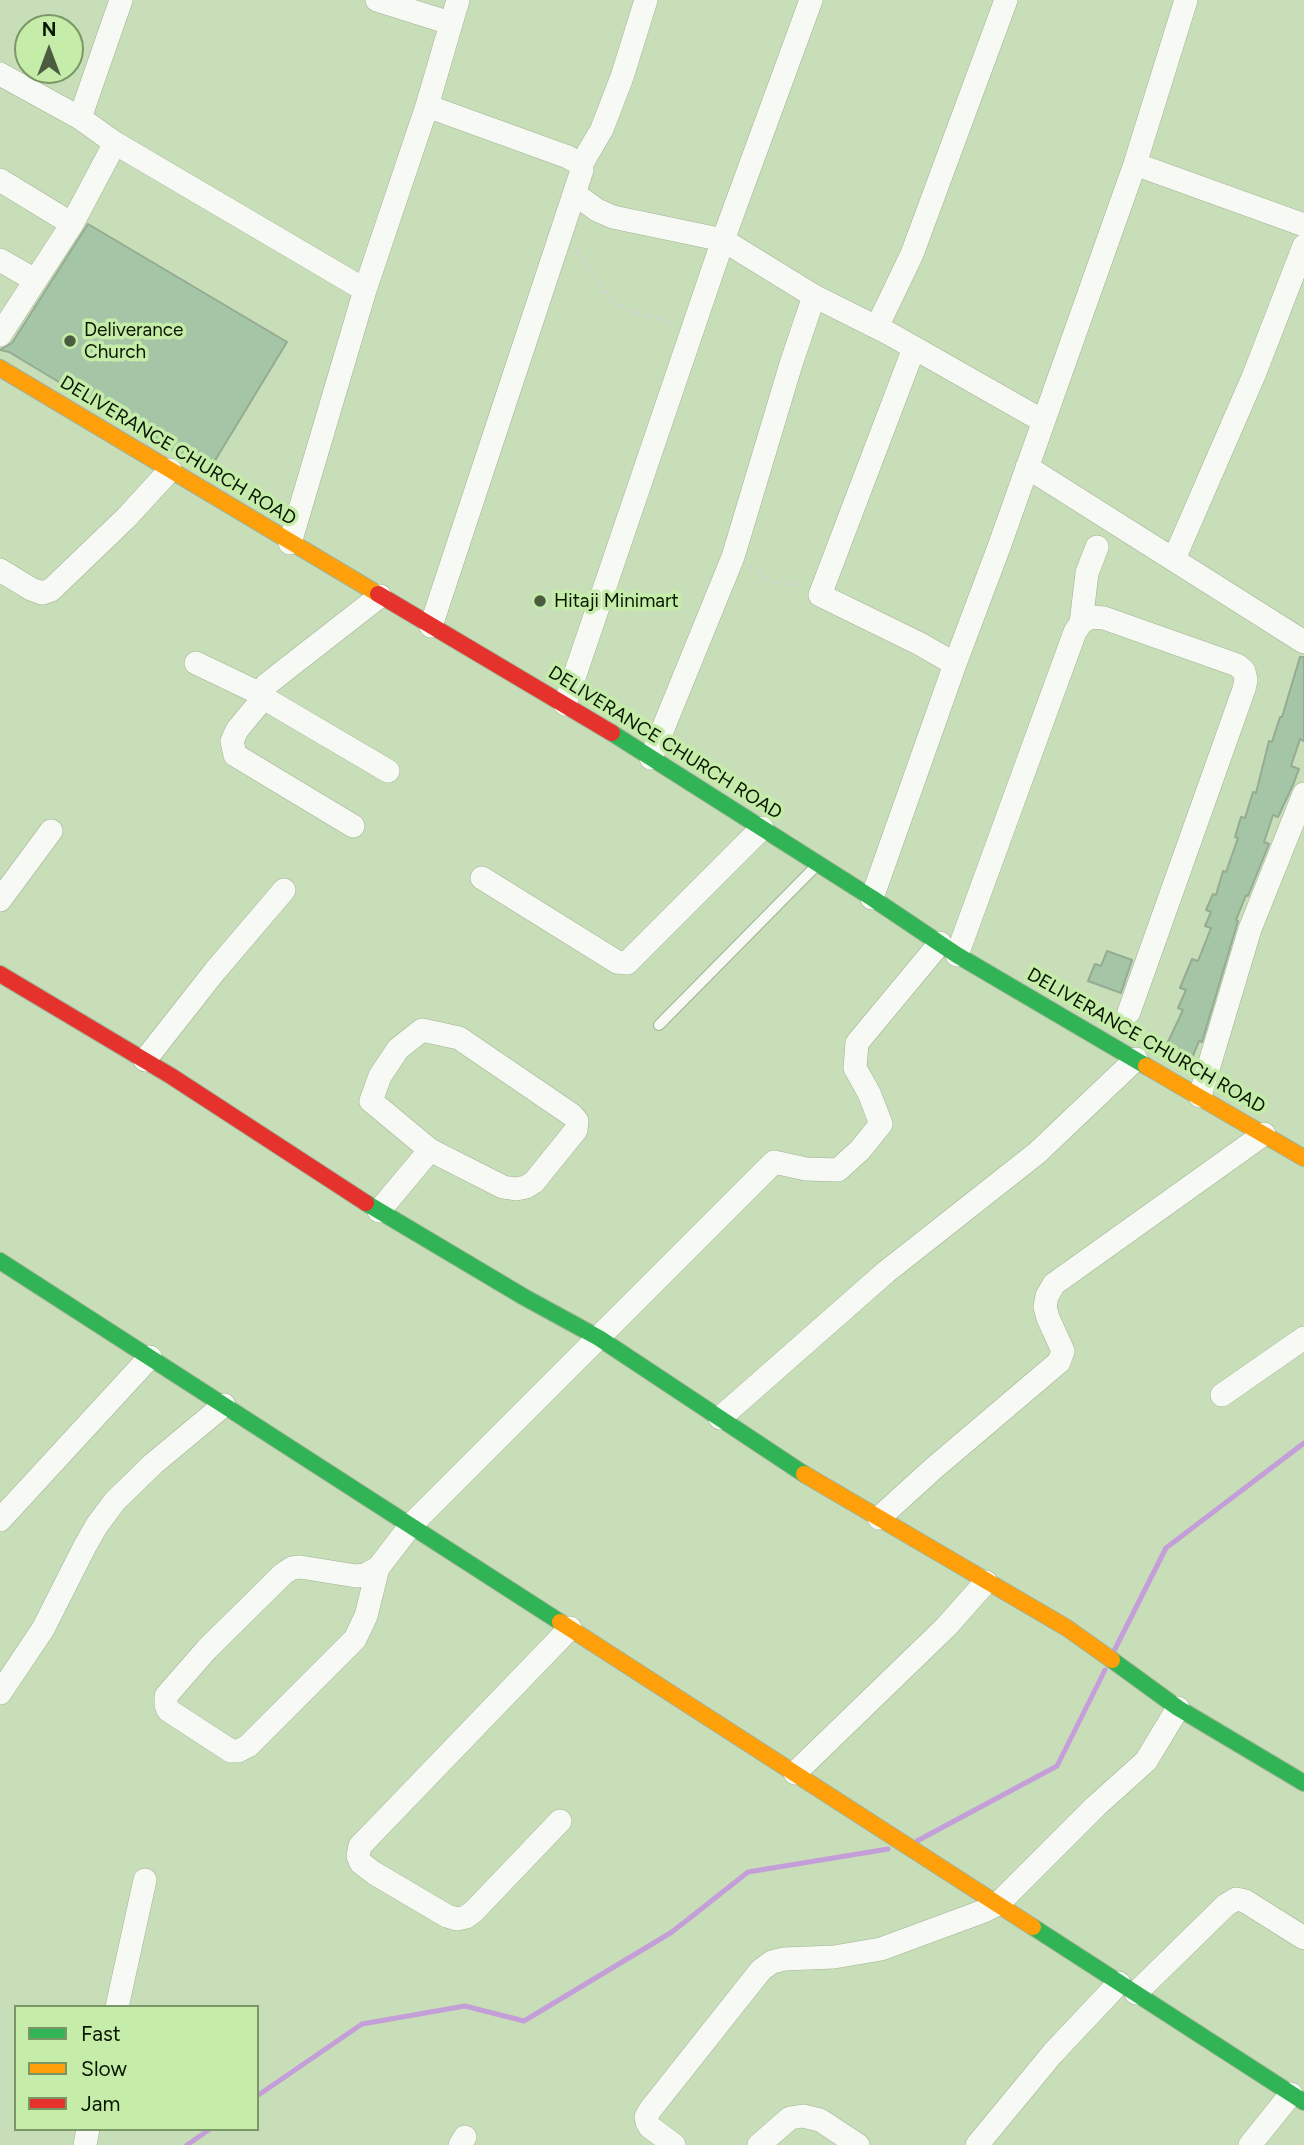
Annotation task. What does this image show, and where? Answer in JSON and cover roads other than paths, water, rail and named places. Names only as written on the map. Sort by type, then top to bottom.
[{"type":"street","points":[[79,118],[121,0]]},
{"type":"street","points":[[377,0],[450,23]]},
{"type":"street","points":[[290,543],[365,290],[427,106],[458,0]]},
{"type":"street","points":[[431,626],[581,176],[581,164],[602,129],[646,0]]},
{"type":"street","points":[[565,704],[723,240],[811,0]]},
{"type":"street","points":[[877,327],[912,254],[1006,0]]},
{"type":"street","points":[[872,898],[1135,164],[1179,3]]},
{"type":"street","points":[[0,74],[79,118],[115,143],[365,290]]},
{"type":"street","points":[[427,106],[581,164]]},
{"type":"street","points":[[0,335],[72,224],[115,143]]},
{"type":"street","points":[[1135,164],[1304,225]]},
{"type":"street","points":[[0,180],[72,224]]},
{"type":"street","points":[[575,194],[597,210],[613,217],[723,240],[814,296],[877,327],[1043,421]]},
{"type":"street","points":[[1174,559],[1254,375],[1304,246]]},
{"type":"street","points":[[0,260],[35,280]]},
{"type":"street","points":[[651,758],[733,557],[814,296]]},
{"type":"street","points":[[914,348],[820,595],[920,644],[954,664]]},
{"type":"street","name":"DELIVERANCE CHURCH ROAD","points":[[0,368],[290,543],[565,704],[818,863],[948,949],[1304,1158]]},
{"type":"street","points":[[1027,467],[1304,642]]},
{"type":"street","points":[[0,570],[31,589],[43,593],[51,590],[127,517],[170,470]]},
{"type":"street","points":[[378,1568],[365,1575],[356,1576],[300,1566],[283,1574],[207,1649],[166,1696],[168,1710],[231,1751],[248,1746],[355,1639],[366,1616],[378,1568],[411,1525],[774,1163],[806,1169],[838,1170],[860,1150],[881,1124],[869,1093],[855,1068],[857,1043],[948,949],[1081,622],[1087,573],[1097,547]]},
{"type":"street","points":[[353,826],[235,755],[232,741],[237,730],[265,696],[267,685],[380,596]]},
{"type":"street","points":[[1081,622],[1091,617],[1104,618],[1237,665],[1244,671],[1246,680],[1129,1012]]},
{"type":"street","points":[[196,663],[265,696],[269,701],[388,771]]},
{"type":"street","points":[[1199,1096],[1250,929],[1304,794]]},
{"type":"street","points":[[482,878],[617,962],[626,963],[762,828]]},
{"type":"street","points":[[0,900],[51,831]]},
{"type":"street","points":[[145,1060],[215,971],[284,890]]},
{"type":"street","points":[[0,974],[145,1060],[379,1212],[523,1297],[599,1338],[823,1486],[1067,1628],[1178,1708],[1304,1783]]},
{"type":"street","points":[[422,1030],[459,1038],[577,1121],[576,1130],[534,1182],[516,1189],[503,1187],[430,1150],[371,1101],[380,1076],[398,1049],[422,1030]]},
{"type":"street","points":[[720,1418],[886,1272],[1037,1153],[1136,1059]]},
{"type":"street","points":[[879,1518],[1059,1362],[1063,1351],[1045,1307],[1047,1296],[1054,1284],[1264,1134]]},
{"type":"street","points":[[379,1212],[430,1150]]},
{"type":"street","points":[[2,1265],[150,1357],[1297,2098],[1250,2145]]},
{"type":"street","points":[[1222,1395],[1304,1338]]},
{"type":"street","points":[[0,1520],[150,1357]]},
{"type":"street","points":[[0,1693],[43,1629],[85,1546],[115,1501],[153,1464],[224,1405]]},
{"type":"street","points":[[795,1773],[946,1627],[986,1582]]},
{"type":"street","points":[[560,1821],[474,1911],[457,1919],[447,1916],[374,1873],[361,1863],[358,1856],[360,1846],[570,1628]]},
{"type":"street","points":[[674,2145],[650,2127],[646,2117],[761,1970],[772,1962],[784,1959],[834,1957],[881,1949],[998,1904],[1096,1806],[1146,1761],[1178,1708]]},
{"type":"street","points":[[117,2005],[145,1880]]},
{"type":"street","points":[[976,2145],[1053,2053],[1226,1905],[1236,1899],[1245,1901],[1304,1938]]},
{"type":"street","points":[[760,2145],[790,2118],[803,2116],[820,2120],[858,2145]]},
{"type":"lane","points":[[659,1025],[818,863]]},
{"type":"waterway","points":[[1114,1651],[1166,1548],[1304,1443]]},
{"type":"waterway","points":[[917,1841],[1057,1766],[1105,1670]]},
{"type":"waterway","points":[[259,2095],[362,2024],[465,2006],[524,2021],[672,1932],[748,1872],[888,1849]]},
{"type":"waterway","points":[[187,2145],[207,2131]]},
{"type":"place","name":"Deliverance Church","points":[[70,341]]},
{"type":"place","name":"Hitaji Minimart","points":[[540,601]]}]
